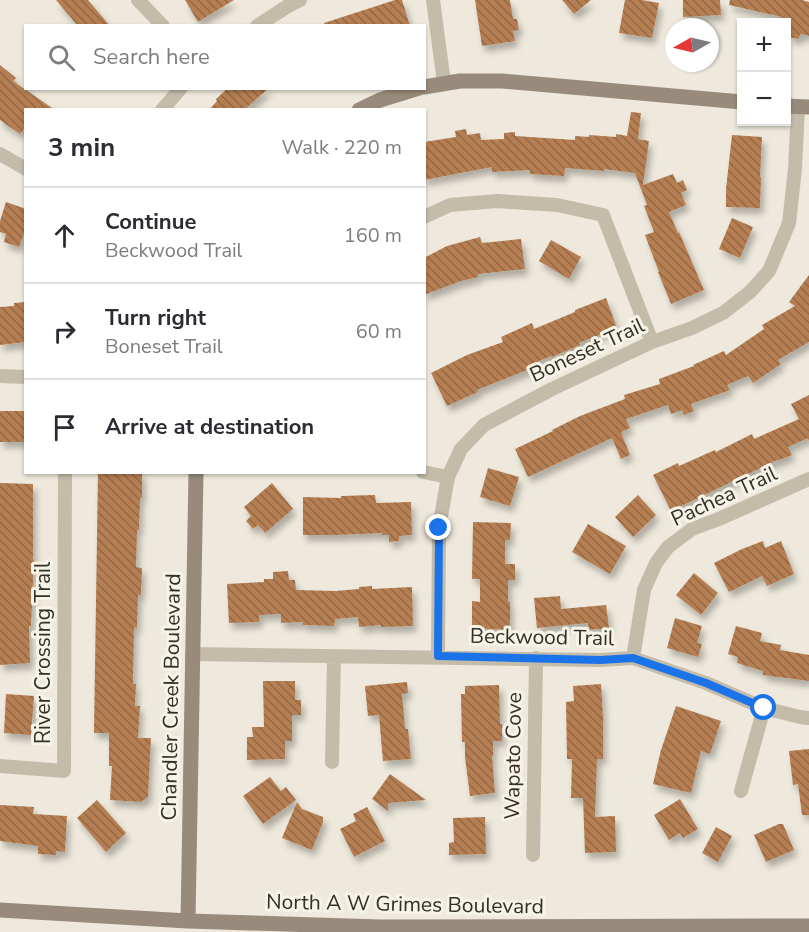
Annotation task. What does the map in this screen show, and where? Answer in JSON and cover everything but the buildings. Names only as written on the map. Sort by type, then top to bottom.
[{"type":"street","points":[[138,0],[161,24]]},
{"type":"street","points":[[260,24],[300,0]]},
{"type":"street","points":[[433,0],[444,83]]},
{"type":"street","points":[[426,87],[476,81],[528,83],[737,102]]},
{"type":"street","points":[[164,108],[179,90]]},
{"type":"street","points":[[363,108],[412,90]]},
{"type":"street","name":"Boneset Trail","points":[[438,656],[439,528],[448,477],[461,449],[484,425],[552,389],[652,342],[692,328],[723,313],[750,292],[769,271],[789,223],[795,169],[798,107]]},
{"type":"street","points":[[0,154],[24,168]]},
{"type":"street","points":[[426,216],[450,205],[497,201],[557,205],[603,214],[652,342]]},
{"type":"street","points":[[0,376],[24,377]]},
{"type":"street","points":[[426,473],[448,477]]},
{"type":"street","name":"River Crossing Trail","points":[[0,766],[64,771],[65,474]]},
{"type":"street","name":"Chandler Creek Boulevard","points":[[189,921],[196,474]]},
{"type":"street","name":"Pachea Trail","points":[[633,658],[644,590],[656,563],[668,547],[692,529],[809,479]]},
{"type":"street","name":"Beckwood Trail","points":[[192,654],[600,660],[633,658],[706,683],[764,708],[809,718]]},
{"type":"street","points":[[332,762],[334,656]]},
{"type":"street","name":"Wapato Cove","points":[[533,855],[536,658]]},
{"type":"street","points":[[741,791],[764,708]]},
{"type":"street","name":"North A W Grimes Boulevard","points":[[0,910],[189,921],[380,927],[809,926]]},
{"type":"route","points":[[439,528],[438,656],[600,660],[633,658],[706,683],[764,708]]}]
